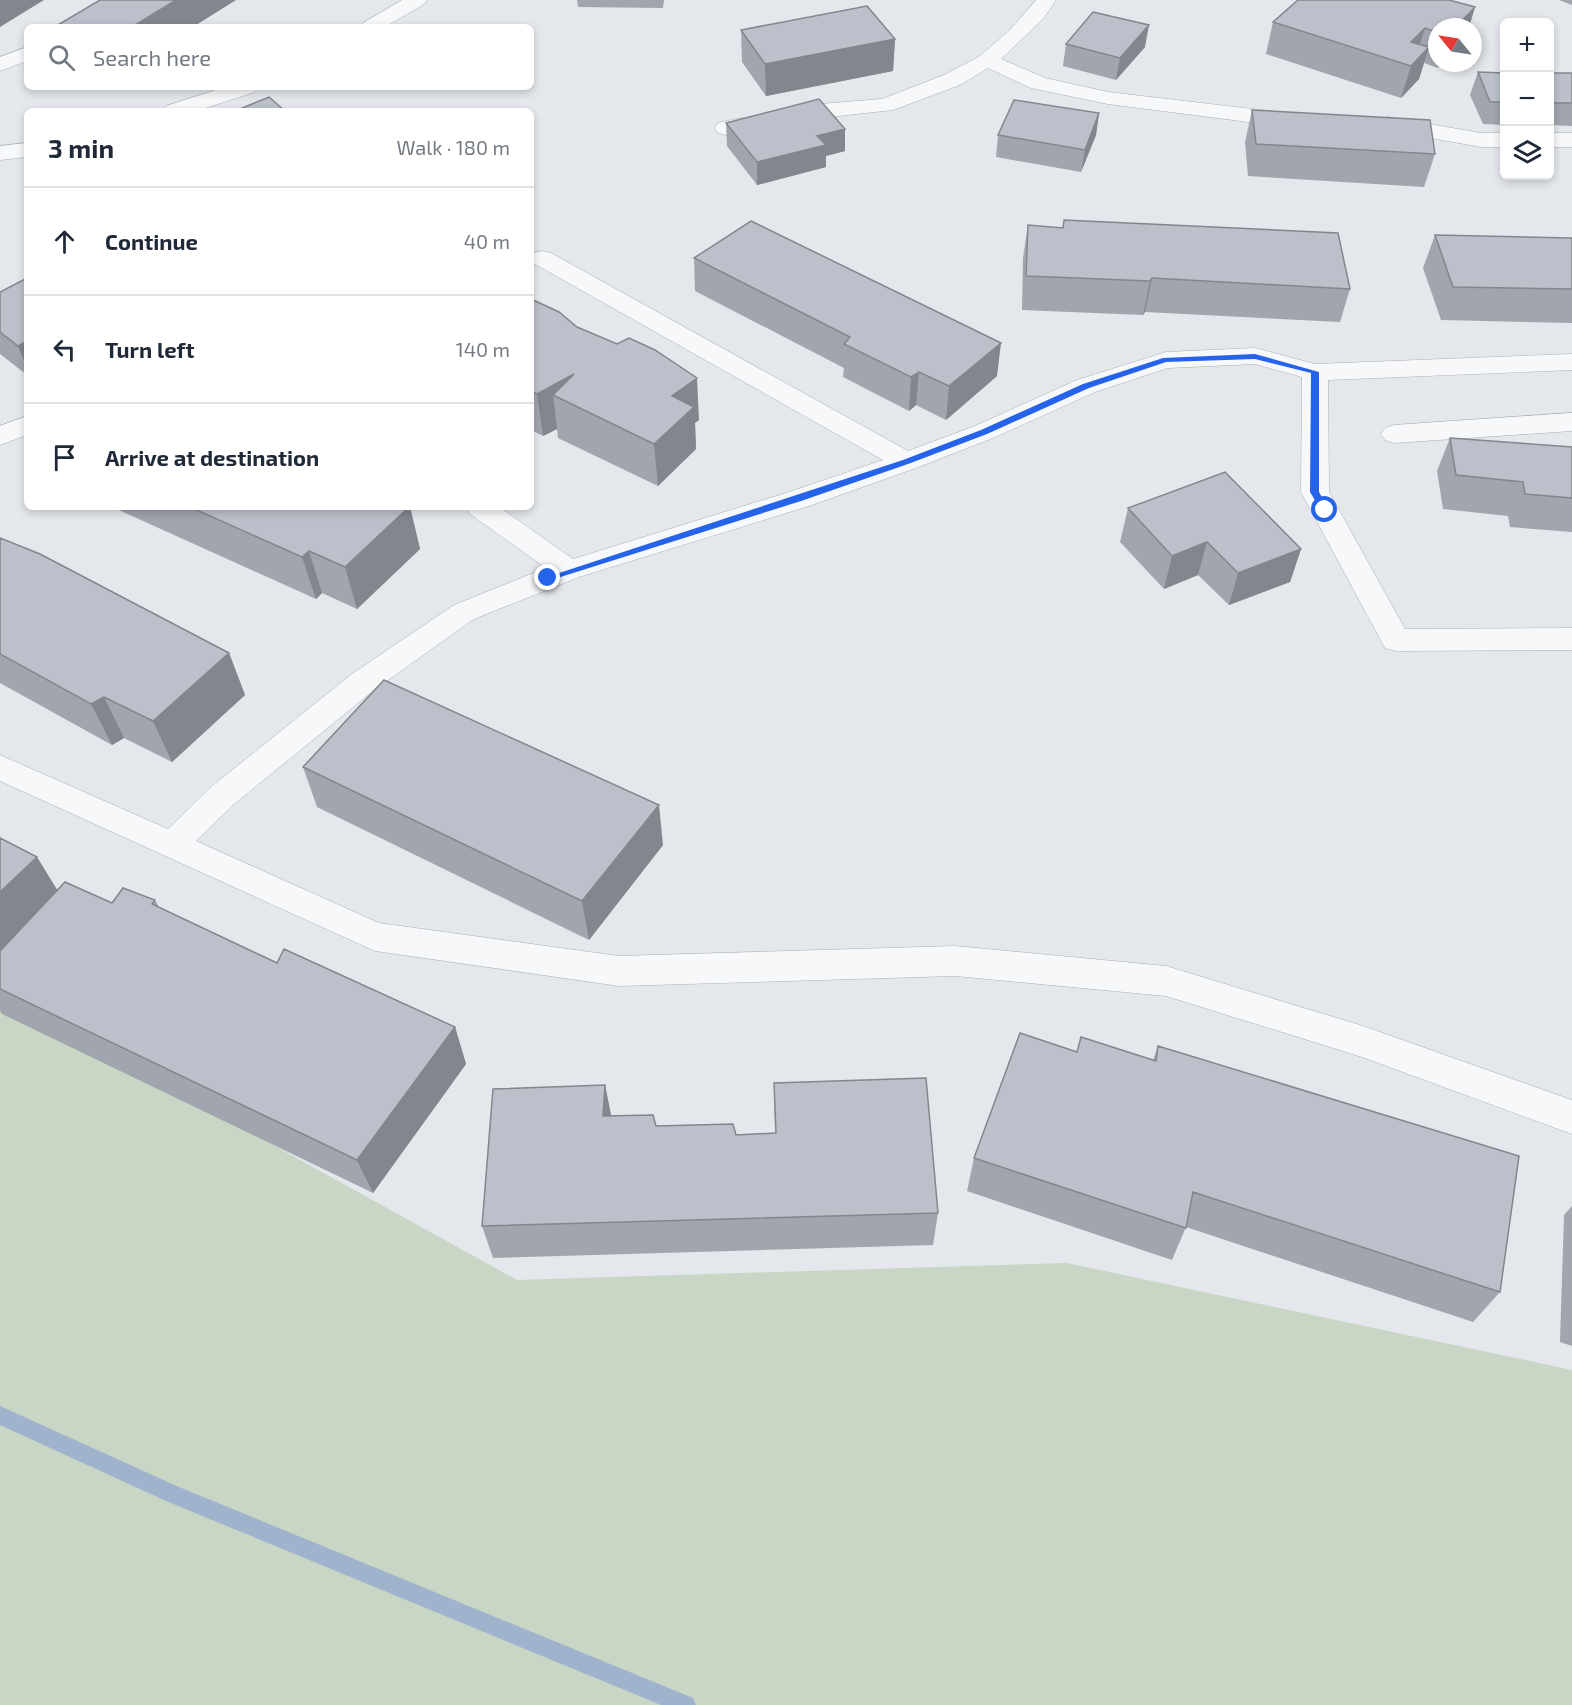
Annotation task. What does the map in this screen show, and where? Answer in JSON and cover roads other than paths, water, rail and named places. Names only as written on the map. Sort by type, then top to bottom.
[{"type":"street","points":[[375,24],[417,0]]},
{"type":"street","points":[[726,128],[820,111],[885,105],[952,80],[987,60],[1019,33],[1046,0]]},
{"type":"street","points":[[0,65],[24,54]]},
{"type":"street","points":[[987,60],[1040,83],[1108,98],[1249,117],[1316,122]]},
{"type":"street","points":[[183,108],[238,90]]},
{"type":"street","points":[[1372,122],[1480,140],[1500,140]]},
{"type":"street","points":[[1554,140],[1572,140]]},
{"type":"street","points":[[0,153],[24,150]]},
{"type":"street","points":[[542,258],[906,462]]},
{"type":"street","points":[[172,845],[222,796],[354,690],[464,612],[569,570],[799,499],[906,462],[984,432],[1086,386],[1166,360],[1255,356],[1315,372],[1572,362]]},
{"type":"street","points":[[1315,372],[1314,492],[1396,640],[1572,639]]},
{"type":"street","points":[[1394,434],[1572,422]]},
{"type":"street","points":[[0,436],[24,426]]},
{"type":"street","points":[[484,510],[569,570]]},
{"type":"street","points":[[0,766],[375,937],[607,969],[954,962],[1166,981],[1363,1042],[1572,1117]]},
{"type":"waterway","points":[[0,1415],[173,1494],[686,1705]]}]
